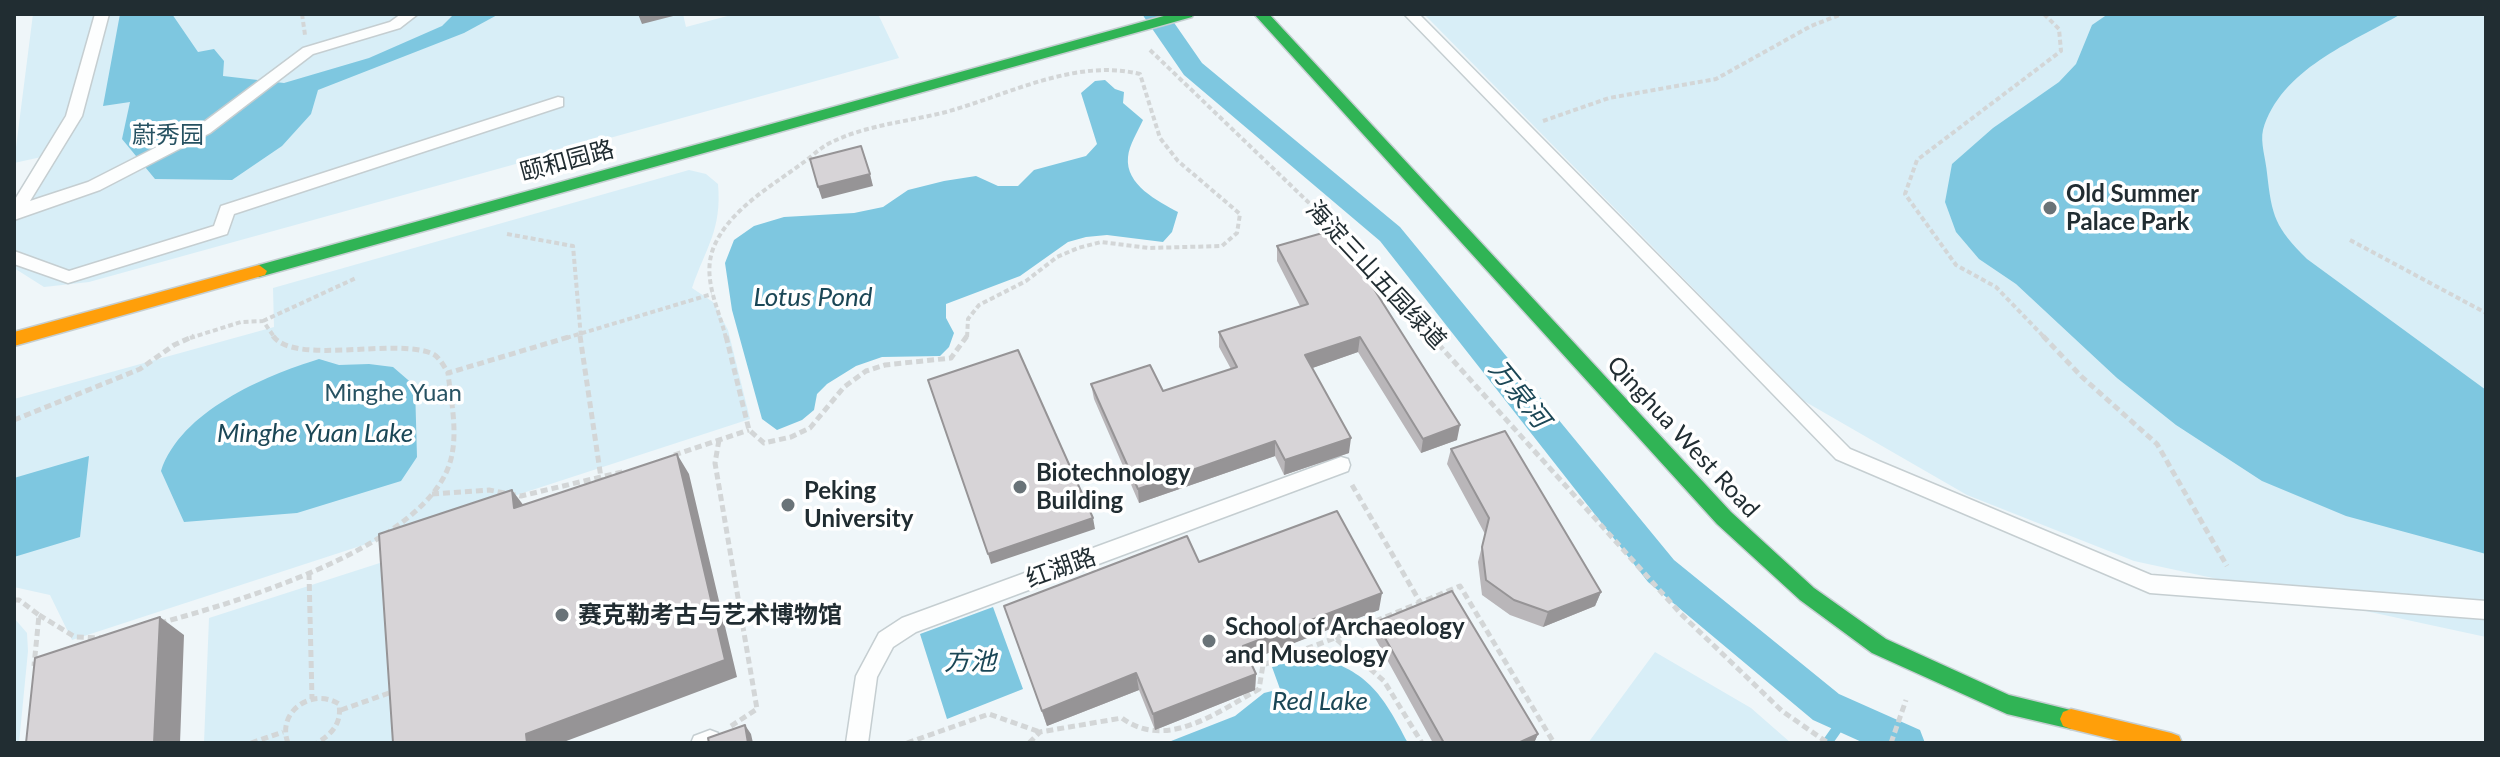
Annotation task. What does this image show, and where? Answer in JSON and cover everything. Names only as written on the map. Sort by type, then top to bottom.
[{"type":"street","name":"颐和园路","points":[[14,339],[1187,14]]},
{"type":"street","name":"Qinghua West Road","points":[[1261,14],[1724,518],[1807,594],[1879,646],[2007,704],[2171,743]]},
{"type":"lane","points":[[16,213],[74,116],[102,14]]},
{"type":"lane","points":[[16,213],[94,186],[205,129],[308,51],[395,25],[411,14]]},
{"type":"lane","points":[[1411,14],[1843,454],[2150,584],[2486,610]]},
{"type":"lane","points":[[14,257],[68,277],[221,230],[227,210],[558,102]]},
{"type":"lane","name":"红湖路","points":[[857,743],[867,676],[886,640],[909,625],[1341,465]]},
{"type":"path","points":[[1523,128],[1609,98],[1716,79],[1811,26],[1842,14]]},
{"type":"path","points":[[2044,14],[2059,29],[2061,51],[1917,160],[1905,194],[1956,265],[1996,287],[2082,377],[2157,444],[2242,591]]},
{"type":"path","name":"海淀三山五园绿道","points":[[1134,30],[1160,61],[1331,224],[1681,614],[1739,673],[1828,743]]},
{"type":"path","points":[[1115,68],[1140,74],[1160,138],[1178,161],[1240,214],[1237,233],[1222,246],[1149,248],[1101,242],[1057,257],[1026,281],[979,305],[968,319],[967,338],[951,358],[918,365],[890,364],[864,371],[843,388],[814,425],[795,436],[764,443],[749,430],[719,309],[712,294],[709,263],[719,237],[745,206],[829,143],[873,128],[959,109],[1048,78],[1082,70],[1115,68]]},
{"type":"path","points":[[502,233],[573,246],[580,333],[601,478]]},
{"type":"path","points":[[2350,240],[2486,313]]},
{"type":"path","points":[[14,420],[140,369],[174,345],[202,332],[241,322],[263,321],[362,275]]},
{"type":"path","points":[[448,373],[712,294]]},
{"type":"path","points":[[147,626],[270,591],[309,573],[390,529],[431,494],[448,468],[453,441],[448,373],[436,355],[414,348],[301,350],[277,341],[263,321]]},
{"type":"path","points":[[659,460],[749,430]]},
{"type":"path","points":[[708,742],[757,709],[715,463],[719,440]]},
{"type":"path","points":[[1341,465],[1420,602]]},
{"type":"path","points":[[431,494],[489,490],[521,496],[629,470]]},
{"type":"path","points":[[309,573],[312,699]]},
{"type":"path","points":[[907,743],[989,714],[1040,732],[1122,718],[1138,730],[1164,732],[1208,717],[1259,689],[1263,665],[1460,586],[1554,743]]},
{"type":"path","points":[[14,600],[19,600],[75,637],[104,638],[118,634]]},
{"type":"path","points":[[34,672],[39,615]]},
{"type":"path","points":[[1335,638],[1384,681],[1422,743]]},
{"type":"path","points":[[341,710],[389,693]]},
{"type":"path","points":[[251,743],[283,732],[295,709],[312,699],[335,699],[341,710],[336,727],[317,743]]},
{"type":"path","points":[[1891,743],[1907,699]]},
{"type":"path","points":[[283,732],[288,743]]},
{"type":"path","points":[[1029,743],[1040,732]]},
{"type":"green space","name":"蔚秀园","points":[[33,14],[683,14],[686,27],[735,14],[878,14],[899,58],[89,282],[44,287],[14,268],[14,202],[46,156],[14,163]]},
{"type":"green space","name":"Old Summer Palace Park","points":[[1424,14],[2486,14],[2486,637],[2134,561],[1967,495],[1804,401]]},
{"type":"green space","name":"Minghe Yuan","points":[[689,170],[706,174],[718,184],[719,200],[712,238],[692,288],[713,302],[728,330],[750,419],[72,640],[50,595],[14,587],[14,399],[274,327],[273,288]]},
{"type":"green space","points":[[386,561],[396,743],[204,743],[209,618]]},
{"type":"green space","points":[[14,618],[27,633],[28,651],[19,743],[14,743]]},
{"type":"green space","points":[[1655,652],[1751,708],[1791,743],[1588,743]]},
{"type":"water","points":[[120,14],[172,14],[198,52],[214,49],[224,61],[223,76],[284,83],[369,58],[442,26],[454,14],[499,14],[464,33],[318,90],[311,114],[282,146],[232,180],[155,179],[122,139],[130,102],[103,106]]},
{"type":"water","points":[[2108,14],[2401,14],[2320,60],[2285,90],[2272,109],[2262,135],[2269,188],[2277,220],[2307,259],[2486,390],[2486,554],[2346,516],[2262,481],[2176,425],[2117,378],[2016,284],[1979,259],[1956,232],[1945,202],[1952,164],[1993,128],[2059,82],[2076,64],[2092,25]]},
{"type":"water","name":"Lotus Pond","points":[[1105,80],[1124,92],[1123,103],[1143,120],[1128,157],[1132,176],[1144,191],[1178,212],[1172,232],[1163,242],[1107,235],[1068,242],[1020,276],[946,304],[946,318],[954,333],[949,347],[940,356],[882,357],[856,366],[817,394],[814,410],[802,420],[777,430],[762,419],[732,310],[725,263],[734,240],[754,226],[784,217],[854,213],[883,207],[908,190],[944,181],[976,176],[998,186],[1018,186],[1034,170],[1086,156],[1097,144],[1081,93],[1095,81]]},
{"type":"water","name":"Minghe Yuan Lake","points":[[319,359],[339,365],[393,367],[415,386],[417,457],[401,481],[297,513],[184,522],[161,471],[171,450],[186,431],[205,414],[250,386]]},
{"type":"water","points":[[89,456],[80,537],[14,557],[14,478]]},
{"type":"water","name":"方池","points":[[993,607],[1023,689],[947,719],[920,634]]},
{"type":"water","name":"Red Lake","points":[[1309,655],[1359,676],[1381,697],[1408,743],[1166,743],[1235,716],[1264,693],[1280,689],[1272,667]]},
{"type":"building","points":[[861,146],[870,174],[818,187],[810,159]]},
{"type":"building","points":[[1326,232],[1360,267],[1460,425],[1423,439],[1360,337],[1305,355],[1351,438],[1285,460],[1275,441],[1138,489],[1091,384],[1150,365],[1163,391],[1237,367],[1219,332],[1308,304],[1277,246]]},
{"type":"building","name":"Biotechnology Building","points":[[1018,350],[1093,518],[988,554],[928,380]]},
{"type":"building","points":[[1505,431],[1601,592],[1548,612],[1514,600],[1486,580],[1482,547],[1489,518],[1451,449]]},
{"type":"building","name":"赛克勒考古与艺术博物馆","points":[[677,454],[725,660],[526,734],[527,743],[393,743],[379,534],[512,490],[514,508]]},
{"type":"building","name":"School of Archaeology and Museology","points":[[1337,511],[1382,593],[1243,646],[1256,674],[1153,714],[1136,673],[1042,711],[1004,606],[1187,536],[1199,562]]},
{"type":"building","points":[[1452,591],[1538,734],[1518,743],[1444,743],[1376,622]]},
{"type":"building","points":[[160,617],[154,743],[26,743],[35,658]]},
{"type":"building","points":[[745,725],[748,743],[709,743],[708,738]]},
{"type":"waterway","name":"万泉河","points":[[1155,14],[1193,69],[1390,234],[1661,571],[1826,707],[1906,743]]},
{"type":"waterway","points":[[1827,743],[1846,716]]},
{"type":"traffic: fast","points":[[259,271],[1187,14]]},
{"type":"traffic: fast","points":[[1261,14],[1724,518],[1807,594],[1879,646],[2007,704],[2071,719]]},
{"type":"traffic: slow","points":[[14,339],[259,271]]},
{"type":"traffic: slow","points":[[2071,719],[2171,743]]},
{"type":"place","name":"Old Summer Palace Park","points":[[2050,208]]},
{"type":"place","name":"Biotechnology Building","points":[[1020,487]]},
{"type":"place","name":"Peking University","points":[[788,505]]},
{"type":"place","name":"赛克勒考古与艺术博物馆","points":[[562,615]]},
{"type":"place","name":"School of Archaeology and Museology","points":[[1209,641]]}]
